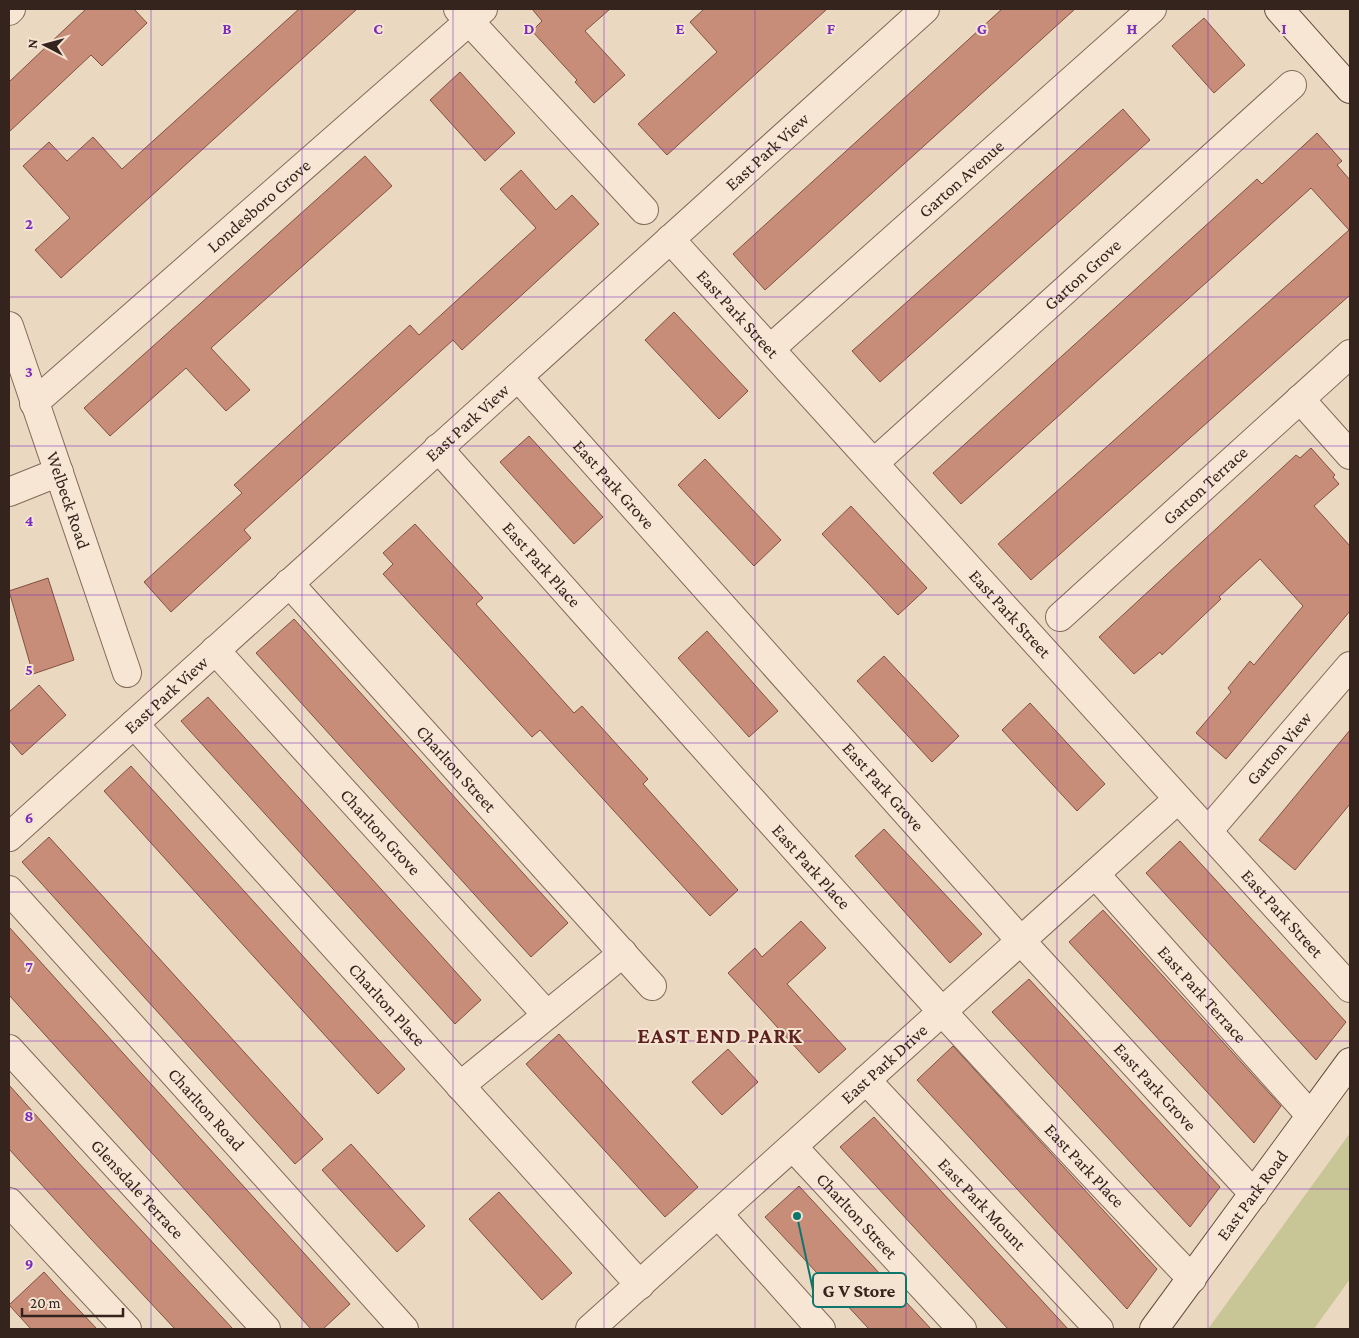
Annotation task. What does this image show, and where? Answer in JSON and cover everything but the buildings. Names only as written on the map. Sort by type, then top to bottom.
[{"type":"street","name":"East Park View","points":[[9,837],[925,9]]},
{"type":"street","name":"Garton Avenue","points":[[770,349],[1152,9]]},
{"type":"street","points":[[1279,9],[1350,89]]},
{"type":"street","points":[[470,13],[644,210]]},
{"type":"street","name":"Londesboro Grove","points":[[34,403],[470,13]]},
{"type":"street","name":"Garton Grove","points":[[874,463],[1292,85]]},
{"type":"street","name":"East Park Street","points":[[670,239],[1350,988]]},
{"type":"street","name":"Welbeck Road","points":[[9,326],[127,674]]},
{"type":"street","name":"Garton Terrace","points":[[1060,617],[1350,354]]},
{"type":"street","name":"East Park Grove","points":[[518,376],[1021,941],[1254,1194]]},
{"type":"street","points":[[1300,399],[1350,455]]},
{"type":"street","name":"East Park Place","points":[[438,448],[942,1012],[1078,1160],[1192,1278]]},
{"type":"street","points":[[9,492],[59,472]]},
{"type":"street","name":"Charlton Street","points":[[289,583],[652,986]]},
{"type":"street","name":"Charlton Grove","points":[[215,650],[547,1016]]},
{"type":"street","name":"Garton View","points":[[1208,831],[1350,666]]},
{"type":"street","name":"Charlton Place","points":[[134,724],[640,1284]]},
{"type":"street","name":"East Park Drive","points":[[590,1329],[1178,799]]},
{"type":"street","name":"East Park Terrace","points":[[1095,874],[1310,1114]]},
{"type":"street","name":"Charlton Road","points":[[9,890],[404,1329]]},
{"type":"street","points":[[460,1086],[623,953]]},
{"type":"street","name":"Glensdale Terrace","points":[[9,1049],[266,1329]]},
{"type":"street","name":"East Park Road","points":[[1154,1329],[1350,1062]]},
{"type":"street","name":"East Park Mount","points":[[866,1080],[1098,1329]]},
{"type":"street","name":"Charlton Street","points":[[793,1147],[962,1329]]},
{"type":"street","points":[[9,1202],[127,1329]]},
{"type":"street","points":[[718,1214],[821,1329]]},
{"type":"shaded area","points":[[1350,1133],[1350,1279],[1314,1329],[1208,1329]]},
{"type":"place","name":"G V Store","points":[[797,1216]]},
{"type":"district","name":"EAST END PARK","points":[[720,1035]]}]
